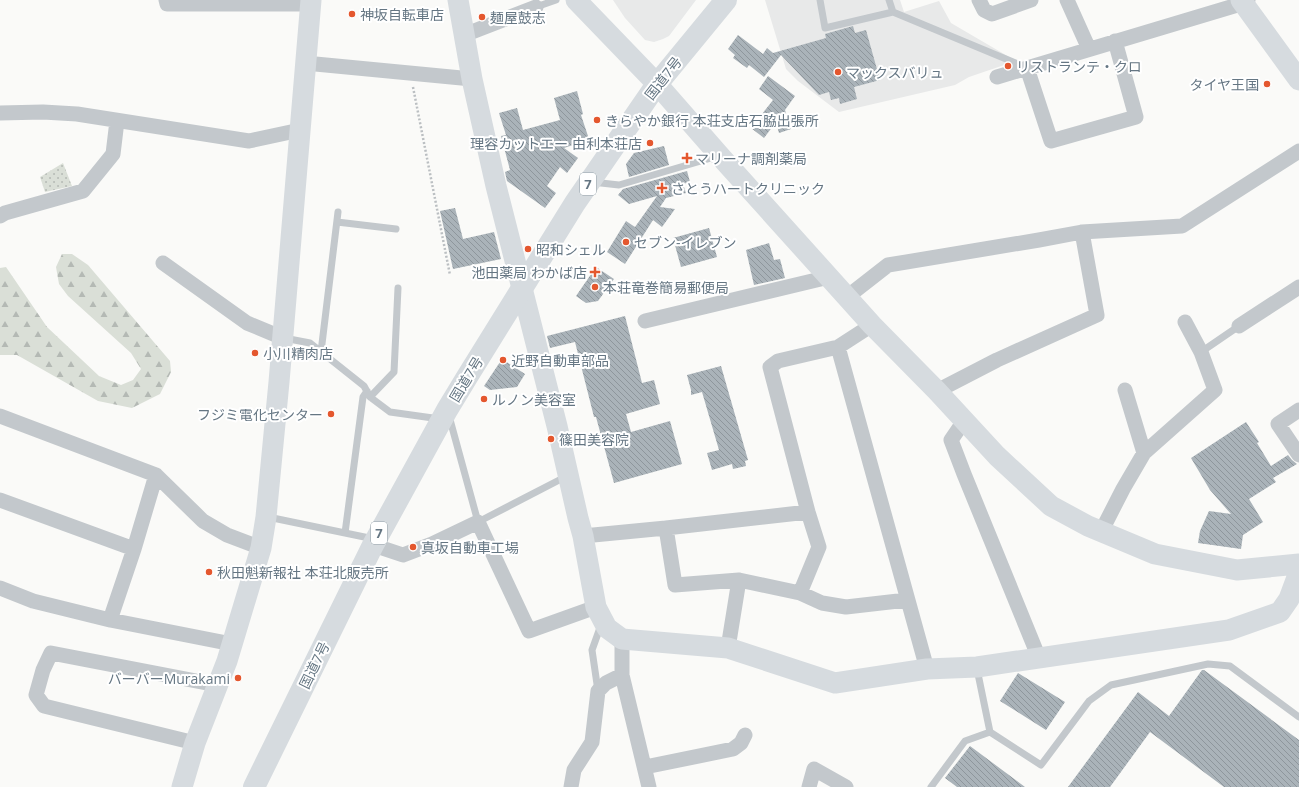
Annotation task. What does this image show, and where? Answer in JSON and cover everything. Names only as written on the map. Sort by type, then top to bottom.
[{"type":"highway","name":"国道7号","points":[[254,787],[374,542],[444,415],[522,287],[589,182],[657,84],[726,0]]},
{"type":"street","points":[[166,0],[167,4],[311,2],[283,338],[262,548],[232,644],[195,743],[182,787]]},
{"type":"street","points":[[458,0],[472,79],[496,186],[557,426],[583,536],[599,614],[607,628],[622,639],[728,648],[835,683],[927,669],[976,667],[1229,630],[1280,612],[1289,599],[1299,572]]},
{"type":"street","points":[[979,0],[984,10],[992,14],[1031,0]]},
{"type":"street","points":[[1067,0],[1089,49]]},
{"type":"street","points":[[580,1],[657,84],[872,325],[997,456],[1051,506],[1088,526],[1155,554],[1237,570],[1299,564]]},
{"type":"street","points":[[997,77],[1245,1],[1299,80]]},
{"type":"street","points":[[464,35],[536,7]]},
{"type":"street","points":[[1027,68],[1051,141],[1136,116],[1114,41]]},
{"type":"street","points":[[305,63],[472,79]]},
{"type":"street","points":[[0,113],[43,112],[77,114],[249,141],[300,130]]},
{"type":"street","points":[[0,216],[5,213],[83,191],[113,154],[117,120]]},
{"type":"street","points":[[847,297],[888,265],[1082,232],[1182,226],[1299,151]]},
{"type":"street","points":[[936,391],[997,360],[1097,315],[1082,232]]},
{"type":"street","points":[[163,263],[247,323],[283,338]]},
{"type":"street","points":[[645,321],[829,277]]},
{"type":"street","points":[[1239,326],[1299,287]]},
{"type":"street","points":[[1101,532],[1123,489],[1144,453],[1214,390],[1201,352],[1185,322]]},
{"type":"street","points":[[800,593],[819,547],[808,512],[770,367],[778,361],[838,347],[872,325]]},
{"type":"street","points":[[838,347],[927,669]]},
{"type":"street","points":[[1125,390],[1144,453]]},
{"type":"street","points":[[1299,410],[1278,424],[1299,455]]},
{"type":"street","points":[[0,416],[156,475],[202,521],[227,534],[262,548]]},
{"type":"street","points":[[964,420],[951,440],[1039,658]]},
{"type":"street","points":[[110,620],[134,549],[156,475]]},
{"type":"street","points":[[0,500],[134,549]]},
{"type":"street","points":[[583,536],[808,512]]},
{"type":"street","points":[[374,542],[403,556],[478,522],[529,631],[599,614]]},
{"type":"street","points":[[666,528],[675,585],[739,580],[800,593],[822,603],[846,607],[907,600]]},
{"type":"street","points":[[728,648],[739,580]]},
{"type":"street","points":[[0,588],[33,601],[110,620],[232,644]]},
{"type":"street","points":[[622,639],[622,676],[649,787]]},
{"type":"street","points":[[195,743],[44,706],[36,695],[43,670],[51,653],[217,685]]},
{"type":"street","points":[[571,787],[574,770],[592,742],[598,691],[606,684],[622,676]]},
{"type":"street","points":[[645,766],[733,749],[741,743],[745,735]]},
{"type":"street","points":[[809,787],[814,769],[846,787]]},
{"type":"lane","points":[[536,7],[556,0]]},
{"type":"lane","points":[[820,0],[825,28],[893,12],[1027,68]]},
{"type":"lane","points":[[889,0],[893,12]]},
{"type":"lane","points":[[589,182],[619,185],[720,156]]},
{"type":"lane","points":[[321,352],[338,212]]},
{"type":"lane","points":[[337,222],[396,229]]},
{"type":"lane","points":[[345,533],[363,397],[369,394],[394,372],[398,288]]},
{"type":"lane","points":[[1201,352],[1239,326]]},
{"type":"lane","points":[[283,338],[310,343],[364,386],[369,394],[390,412],[444,415],[478,522],[568,476]]},
{"type":"lane","points":[[266,517],[345,533],[374,542]]},
{"type":"lane","points":[[598,691],[592,650],[599,614]]},
{"type":"lane","points":[[976,667],[990,732],[1041,765],[1089,701],[1112,685],[1208,664],[1230,666],[1299,717]]},
{"type":"lane","points":[[931,787],[965,741],[990,732]]},
{"type":"path","points":[[410,73],[450,275]]},
{"type":"shaded area","points":[[613,0],[696,0],[669,36],[654,42],[645,40],[625,18]]},
{"type":"shaded area","points":[[765,0],[900,0],[904,12],[939,1],[951,23],[1016,61],[969,77],[955,85],[839,112],[798,81],[786,69]]},
{"type":"green space","points":[[63,163],[72,186],[45,192],[40,177]]},
{"type":"green space","points":[[62,254],[72,254],[88,265],[170,361],[171,372],[160,394],[132,408],[98,401],[17,355],[0,355],[0,268],[6,267],[47,327],[99,376],[121,385],[133,380],[141,369],[131,353],[68,296],[59,284],[56,267]]},
{"type":"building","name":"マックスバリュ","points":[[853,26],[855,33],[866,30],[880,80],[854,87],[857,99],[840,104],[839,98],[831,100],[829,92],[819,95],[781,55],[764,77],[749,65],[747,68],[733,58],[735,55],[728,49],[738,35],[763,54],[767,48],[773,53],[826,38],[825,34]]},
{"type":"building","points":[[768,76],[795,96],[785,110],[791,129],[779,133],[776,122],[764,138],[751,128],[773,100],[759,89]]},
{"type":"building","points":[[577,91],[583,114],[581,115],[588,136],[585,141],[564,148],[578,158],[567,173],[560,167],[547,186],[556,193],[545,208],[507,181],[505,172],[510,170],[501,136],[506,135],[499,113],[517,108],[523,130],[560,120],[554,98]]},
{"type":"building","points":[[664,146],[669,165],[629,177],[626,164],[634,153]]},
{"type":"building","points":[[687,171],[690,182],[683,184],[686,193],[666,198],[660,207],[675,209],[662,227],[653,220],[625,264],[607,252],[626,221],[635,227],[657,196],[629,204],[618,195],[623,189]]},
{"type":"building","points":[[455,208],[463,239],[494,232],[501,259],[453,269],[440,211]]},
{"type":"building","points":[[709,228],[717,257],[681,267],[673,238]]},
{"type":"building","points":[[769,243],[774,260],[780,259],[785,278],[754,285],[746,250]]},
{"type":"building","points":[[596,267],[614,279],[598,301],[586,303],[576,296]]},
{"type":"building","points":[[625,316],[642,383],[654,380],[660,404],[626,414],[631,432],[670,421],[682,464],[614,483],[596,417],[594,417],[575,342],[550,348],[547,336]]},
{"type":"building","points":[[502,359],[525,374],[517,387],[490,390],[484,386]]},
{"type":"building","points":[[721,366],[748,460],[745,461],[746,466],[733,469],[732,464],[712,470],[707,453],[719,450],[702,392],[691,395],[687,375]]},
{"type":"building","points":[[1246,422],[1259,442],[1257,443],[1271,466],[1288,455],[1297,464],[1273,478],[1276,482],[1249,499],[1263,522],[1243,535],[1241,549],[1198,543],[1200,531],[1209,511],[1231,514],[1210,490],[1191,458]]},
{"type":"building","points":[[1202,670],[1299,740],[1299,787],[1224,787],[1150,732],[1110,787],[1068,787],[1138,692],[1169,716]]},
{"type":"building","points":[[1018,673],[1065,702],[1046,730],[1000,701]]},
{"type":"building","points":[[970,746],[1025,787],[957,787],[945,778]]},
{"type":"place","name":"神坂自転車店","points":[[352,14]]},
{"type":"place","name":"麺屋鼓志","points":[[482,17]]},
{"type":"place","name":"リストランテ・クロ","points":[[1008,66]]},
{"type":"place","name":"マックスバリュ","points":[[838,72]]},
{"type":"place","name":"タイヤ王国","points":[[1267,84]]},
{"type":"place","name":"きらやか銀行 本荘支店石脇出張所","points":[[597,120]]},
{"type":"place","name":"理容カットエー 由利本荘店","points":[[650,143]]},
{"type":"place","name":"マリーナ調剤薬局","points":[[687,158]]},
{"type":"place","name":"さとうハートクリニック","points":[[662,188]]},
{"type":"place","name":"セブン-イレブン","points":[[626,242]]},
{"type":"place","name":"昭和シェル","points":[[528,249]]},
{"type":"place","name":"池田薬局 わかば店","points":[[595,272]]},
{"type":"place","name":"本荘竜巻簡易郵便局","points":[[595,287]]},
{"type":"place","name":"小川精肉店","points":[[255,353]]},
{"type":"place","name":"近野自動車部品","points":[[503,360]]},
{"type":"place","name":"ルノン美容室","points":[[484,399]]},
{"type":"place","name":"フジミ電化センター","points":[[331,414]]},
{"type":"place","name":"篠田美容院","points":[[551,439]]},
{"type":"place","name":"真坂自動車工場","points":[[413,547]]},
{"type":"place","name":"秋田魁新報社 本荘北販売所","points":[[209,572]]},
{"type":"place","name":"バーバーMurakami","points":[[238,678]]}]
